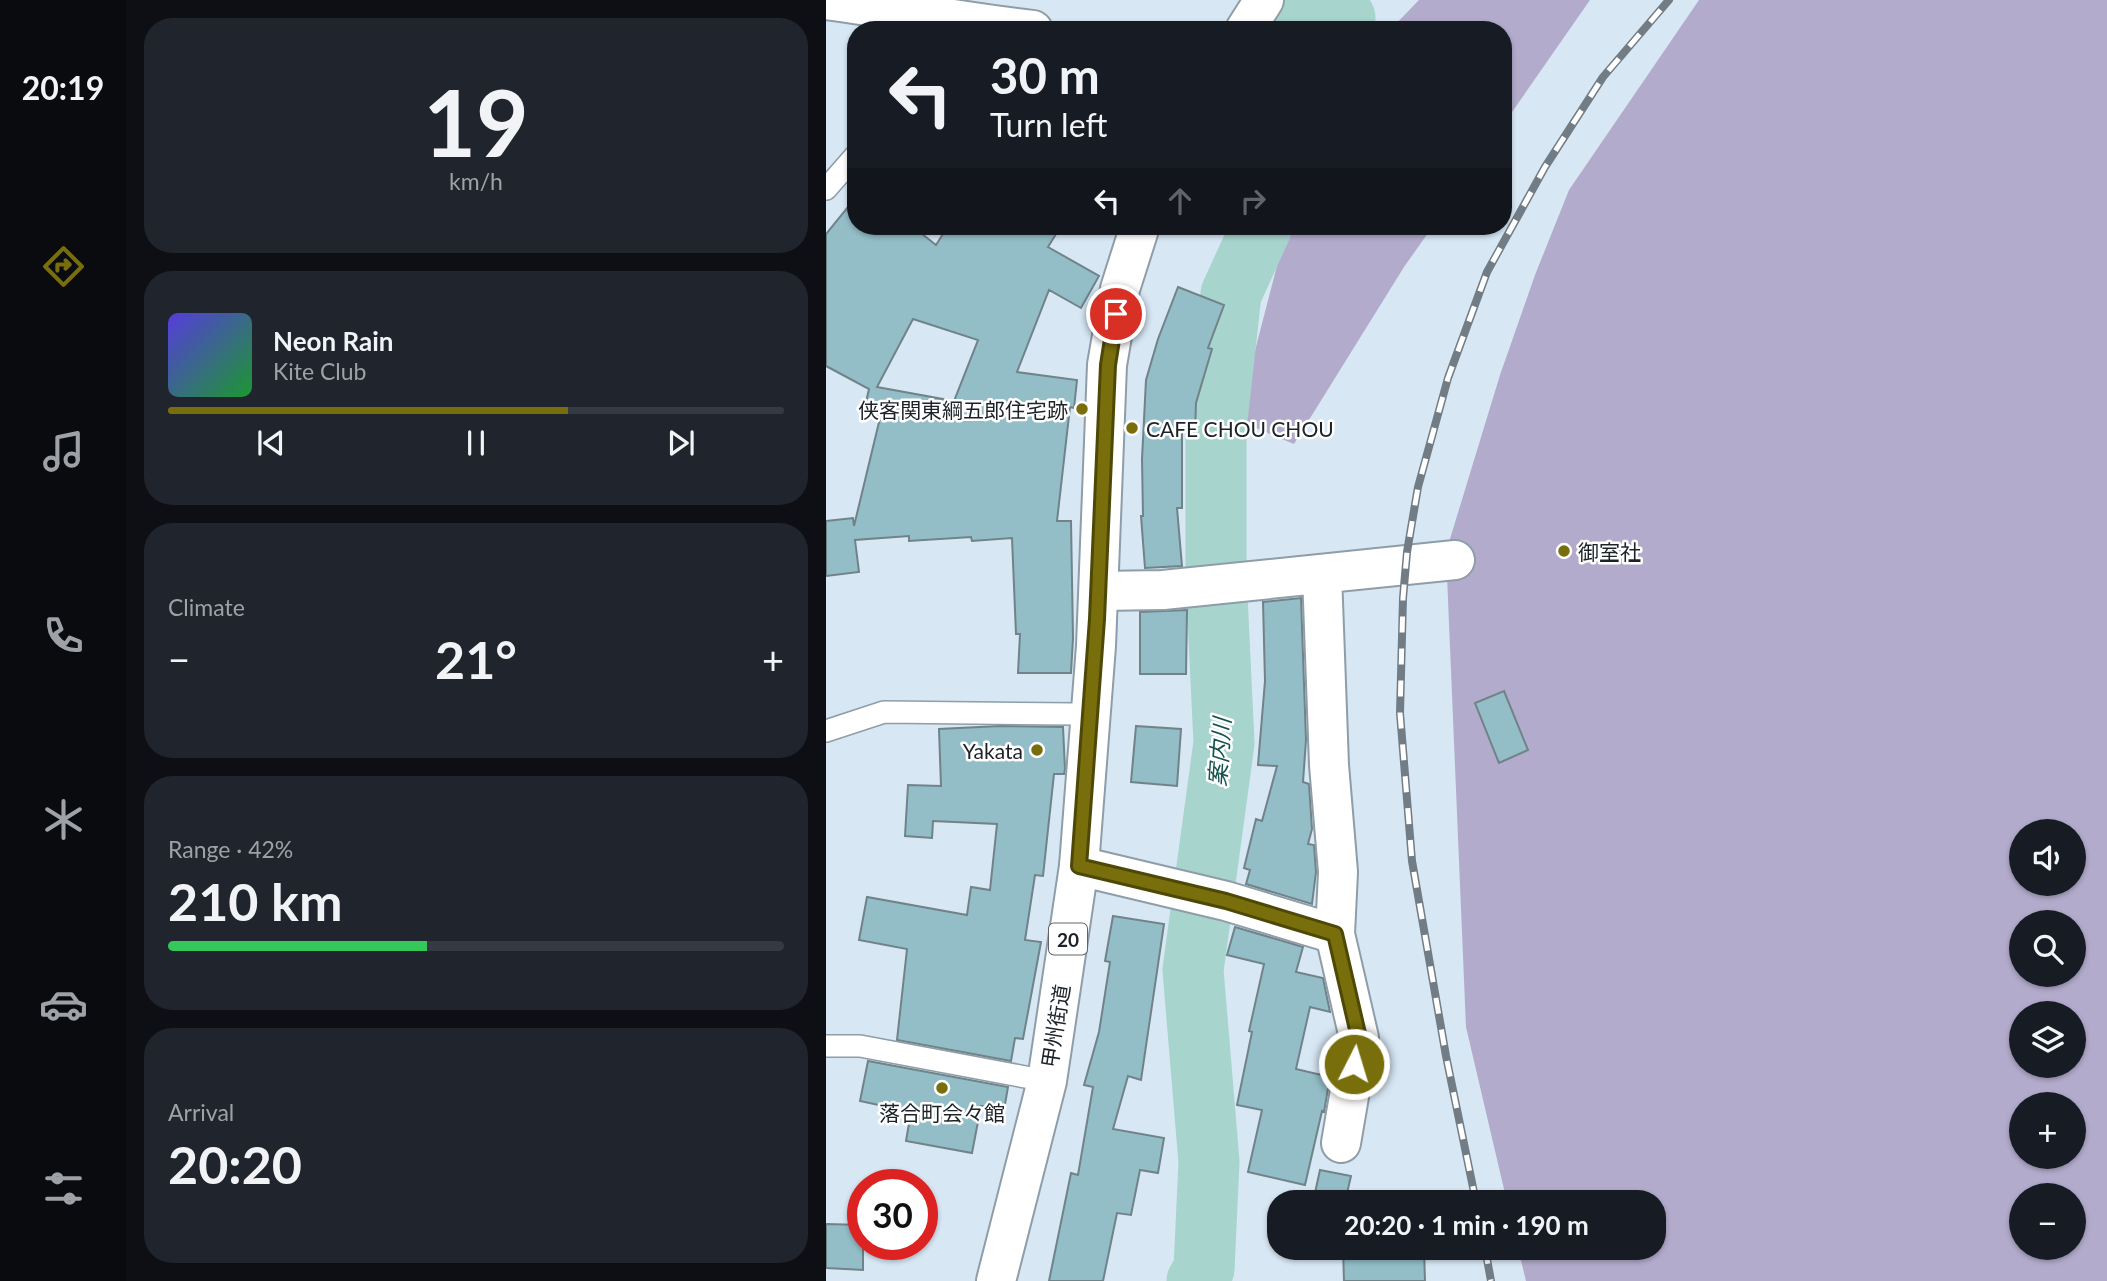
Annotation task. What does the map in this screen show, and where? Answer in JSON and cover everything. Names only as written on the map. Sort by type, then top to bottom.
[{"type":"main road","points":[[826,0],[908,11],[946,21]]},
{"type":"main road","points":[[1251,21],[1264,0]]},
{"type":"main road","name":"甲州街道","points":[[996,1281],[1047,1081],[1079,866],[1099,591],[1108,365],[1121,289],[1137,235]]},
{"type":"main road","points":[[1099,591],[1163,590],[1455,560]]},
{"type":"main road","points":[[1322,574],[1329,765],[1338,872],[1335,934],[1359,1038],[1340,1143]]},
{"type":"main road","points":[[1079,866],[1226,901],[1335,934]]},
{"type":"lane","points":[[826,189],[847,165]]},
{"type":"lane","points":[[826,731],[884,712],[1074,714],[1091,717]]},
{"type":"lane","points":[[826,1046],[860,1046],[1047,1081]]},
{"type":"shaded area","points":[[1419,0],[1590,0],[1512,112],[1512,21],[1399,21]]},
{"type":"shaded area","points":[[1699,0],[2107,0],[2107,1281],[1526,1281],[1521,1260],[1666,1260],[1666,1190],[1504,1190],[1466,1027],[1446,552],[1500,375],[1535,275],[1569,190]]},
{"type":"shaded area","points":[[1289,235],[1427,235],[1294,444],[1237,420],[1279,258]]},
{"type":"building","points":[[847,208],[847,235],[923,235],[936,245],[942,235],[1055,235],[1048,247],[1099,276],[1081,308],[1049,290],[1017,372],[1077,380],[1074,408],[1070,407],[1057,521],[1071,521],[1071,673],[1018,673],[1020,634],[1016,634],[1012,538],[972,541],[971,537],[909,541],[909,536],[855,540],[859,572],[826,576],[826,521],[853,518],[854,526],[880,418],[863,415],[869,389],[826,366],[826,234]],"holes":[[[913,319],[978,340],[954,401],[877,387]]]},
{"type":"building","points":[[1178,287],[1224,305],[1208,348],[1212,349],[1196,403],[1195,432],[1182,432],[1182,508],[1177,508],[1182,566],[1145,568],[1141,516],[1146,380]]},
{"type":"building","points":[[1301,598],[1306,740],[1303,782],[1309,784],[1312,829],[1308,844],[1314,845],[1316,872],[1312,904],[1246,884],[1250,870],[1244,868],[1256,819],[1262,821],[1277,766],[1258,765],[1265,681],[1263,602]]},
{"type":"building","points":[[1187,610],[1186,674],[1140,674],[1140,612]]},
{"type":"building","points":[[1504,691],[1528,750],[1499,763],[1475,703]]},
{"type":"building","points":[[1136,726],[1181,729],[1177,786],[1131,782]]},
{"type":"building","points":[[1063,727],[1065,769],[1064,774],[1054,774],[1043,876],[1035,875],[1025,940],[1041,942],[1023,1039],[1015,1038],[1011,1061],[897,1040],[907,949],[859,940],[867,897],[967,915],[971,887],[990,890],[997,824],[933,821],[932,838],[905,836],[908,785],[941,786],[939,729]]},
{"type":"building","points":[[1113,916],[1164,924],[1141,1080],[1128,1076],[1113,1129],[1164,1138],[1158,1173],[1140,1170],[1131,1215],[1117,1213],[1103,1281],[1049,1281],[1071,1173],[1078,1175],[1093,1087],[1084,1085],[1099,1032],[1110,962],[1105,961]]},
{"type":"building","points":[[1235,927],[1303,947],[1296,972],[1323,978],[1330,1012],[1310,1007],[1296,1069],[1330,1077],[1305,1185],[1248,1172],[1262,1110],[1237,1105],[1252,1032],[1249,1031],[1264,964],[1227,955]]},
{"type":"building","points":[[868,1061],[1008,1087],[1004,1110],[981,1106],[972,1153],[906,1141],[911,1112],[860,1101]]},
{"type":"building","points":[[1320,1170],[1351,1176],[1348,1190],[1316,1190]]},
{"type":"building","points":[[826,1224],[847,1225],[847,1260],[863,1260],[863,1270],[826,1268]]},
{"type":"building","points":[[1343,1260],[1424,1260],[1425,1281],[1344,1281]]},
{"type":"waterway","points":[[1283,0],[1345,18]]},
{"type":"waterway","name":"案内川","points":[[1197,1281],[1204,1269],[1209,1162],[1193,970],[1224,743],[1216,575],[1216,429],[1231,294],[1258,235]]},
{"type":"railway","points":[[1512,227],[1545,167],[1603,77],[1669,0]]},
{"type":"railway","points":[[1474,1190],[1446,1056],[1412,861],[1400,713],[1403,598],[1407,552],[1418,487],[1448,378],[1487,272],[1507,235]]},
{"type":"railway","points":[[1487,1260],[1491,1281]]},
{"type":"place","name":"侠客関東綱五郎住宅跡","points":[[1082,409]]},
{"type":"place","name":"CAFE CHOU CHOU","points":[[1132,428]]},
{"type":"place","name":"御室社","points":[[1564,551]]},
{"type":"place","name":"Yakata","points":[[1037,750]]},
{"type":"place","name":"落合町会々館","points":[[942,1088]]},
{"type":"route","points":[[1116,314],[1108,365],[1097,619],[1079,866],[1226,901],[1335,934],[1359,1038],[1354,1064]]}]
